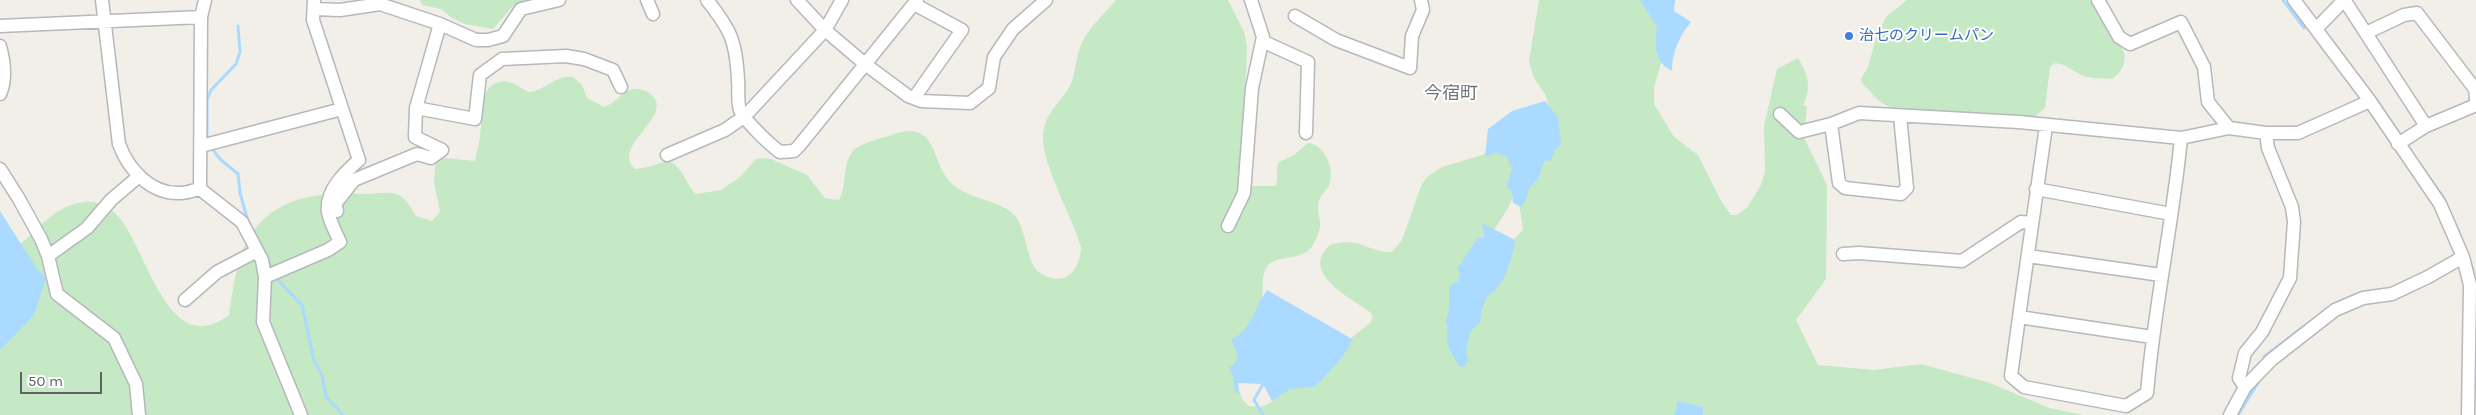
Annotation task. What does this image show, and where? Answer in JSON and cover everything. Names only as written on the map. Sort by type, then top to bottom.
[{"type":"street","points":[[102,0],[119,144],[123,156],[138,177],[164,192],[181,193],[200,189]]},
{"type":"street","points":[[200,189],[201,17],[205,0]]},
{"type":"street","points":[[340,242],[328,212],[329,202],[340,176],[359,160],[313,20],[314,5],[340,10],[380,4],[440,24],[476,40],[488,40],[503,36],[521,9],[559,0]]},
{"type":"street","points":[[647,0],[653,14]]},
{"type":"street","points":[[707,0],[728,28],[734,41],[737,55],[740,110],[769,144],[780,152],[794,151],[915,2],[962,30],[914,98]]},
{"type":"street","points":[[797,0],[825,30],[865,64],[914,98],[921,101],[970,103],[989,88],[994,57],[1013,29],[1046,0]]},
{"type":"street","points":[[667,155],[725,130],[745,116],[825,30],[842,0]]},
{"type":"street","points":[[1228,226],[1244,193],[1252,88],[1262,41],[1251,0]]},
{"type":"street","points":[[1295,16],[1336,40],[1410,68],[1412,36],[1423,10],[1421,0]]},
{"type":"street","points":[[2098,0],[2119,37],[2130,44],[2182,22],[2204,67],[2208,102],[2229,128]]},
{"type":"street","points":[[2294,0],[2317,28],[2370,102],[2403,141],[2440,204],[2463,256],[2470,286],[2468,415]]},
{"type":"street","points":[[2317,28],[2344,1],[2426,126]]},
{"type":"street","points":[[2366,33],[2404,14],[2418,13],[2474,88],[2476,99]]},
{"type":"street","points":[[0,26],[201,17]]},
{"type":"street","points":[[265,277],[328,250],[344,240],[335,204],[354,180],[417,154],[431,158],[442,150],[415,137],[416,108],[440,24]]},
{"type":"street","points":[[1262,41],[1308,62],[1306,133]]},
{"type":"street","points":[[0,46],[4,66],[3,87],[0,94]]},
{"type":"street","points":[[416,108],[476,119],[480,74],[502,59],[566,56],[584,59],[613,70],[621,87]]},
{"type":"street","points":[[1780,114],[1799,132],[1831,124],[1859,113],[2019,122],[2181,138],[2229,128],[2266,133],[2298,133],[2370,102]]},
{"type":"street","points":[[2403,141],[2426,126],[2476,105]]},
{"type":"street","points":[[201,146],[342,109]]},
{"type":"street","points":[[1831,124],[1839,183],[1845,188],[1900,194],[1907,188],[1900,116]]},
{"type":"street","points":[[2046,126],[2011,376],[2024,387],[2126,406],[2147,393],[2152,337],[2181,138]]},
{"type":"street","points":[[2245,387],[2239,378],[2245,353],[2262,332],[2290,278],[2294,222],[2292,207],[2268,148],[2266,133]]},
{"type":"street","points":[[0,169],[19,199],[48,256],[57,294],[114,338],[136,384],[139,415]]},
{"type":"street","points":[[48,256],[87,228],[111,200],[138,177]]},
{"type":"street","points":[[200,189],[242,222],[262,260],[265,277],[263,322],[297,414]]},
{"type":"street","points":[[2036,189],[2171,214]]},
{"type":"street","points":[[1843,254],[1962,260],[2021,222],[2031,223]]},
{"type":"street","points":[[185,300],[217,272],[257,251]]},
{"type":"street","points":[[2028,256],[2161,275]]},
{"type":"street","points":[[2230,415],[2245,387],[2272,360],[2335,310],[2362,298],[2392,294],[2428,277],[2463,256]]},
{"type":"street","points":[[2019,317],[2152,337]]},
{"type":"green space","points":[[420,0],[550,0],[512,7],[493,29],[465,24],[452,18],[441,9],[422,5]]},
{"type":"green space","points":[[1116,0],[1228,0],[1244,32],[1247,46],[1242,182],[1254,186],[1275,186],[1279,162],[1294,155],[1308,143],[1314,144],[1324,153],[1329,165],[1331,179],[1319,201],[1320,226],[1313,245],[1304,254],[1274,261],[1265,270],[1262,300],[1256,321],[1246,347],[1233,370],[1242,399],[1249,406],[1260,407],[1270,403],[1370,323],[1373,316],[1370,312],[1331,284],[1324,275],[1320,265],[1322,255],[1330,245],[1350,242],[1383,252],[1392,252],[1402,240],[1421,186],[1427,177],[1442,167],[1495,151],[1507,154],[1515,177],[1514,195],[1506,212],[1493,231],[1509,244],[1523,230],[1518,196],[1555,125],[1545,94],[1534,78],[1529,61],[1539,0],[1644,0],[1659,22],[1662,59],[1654,88],[1654,104],[1674,137],[1698,155],[1720,199],[1731,215],[1737,215],[1747,208],[1761,185],[1765,171],[1764,126],[1777,69],[1798,58],[1804,70],[1808,86],[1803,105],[1807,107],[1804,138],[1827,185],[1826,279],[1796,320],[1818,365],[1874,370],[1921,364],[1990,383],[2049,408],[2083,415],[0,415],[0,258],[21,244],[60,210],[84,202],[92,202],[112,210],[126,228],[160,293],[173,311],[189,323],[207,326],[229,315],[238,267],[245,245],[258,225],[269,214],[281,207],[294,201],[322,195],[389,193],[402,197],[416,216],[432,221],[440,212],[434,182],[436,157],[475,161],[486,92],[498,82],[508,82],[529,92],[561,78],[573,77],[582,85],[587,98],[604,107],[629,90],[637,89],[648,92],[656,101],[656,110],[652,119],[636,139],[629,159],[635,169],[667,162],[676,165],[696,194],[721,190],[740,177],[756,159],[763,158],[771,159],[807,175],[825,198],[839,200],[842,194],[847,161],[854,150],[866,143],[889,136],[906,132],[919,133],[927,139],[933,148],[949,181],[966,193],[1004,207],[1016,217],[1023,231],[1029,255],[1035,268],[1048,277],[1063,278],[1074,270],[1080,256],[1081,247],[1049,168],[1043,137],[1045,124],[1070,86],[1079,50],[1084,39]]},
{"type":"green space","points":[[1907,0],[2089,0],[2118,40],[2125,56],[2124,64],[2118,74],[2112,79],[2084,76],[2066,66],[2055,63],[2050,67],[2045,108],[2034,117],[1993,113],[1894,110],[1878,100],[1863,84],[1861,79],[1868,67],[1876,38],[1886,17]]},
{"type":"water","points":[[1640,0],[1675,0],[1674,11],[1691,22],[1677,45],[1672,71],[1658,57],[1656,46],[1657,27]]},
{"type":"water","points":[[1545,101],[1558,117],[1561,144],[1554,151],[1551,160],[1544,161],[1538,179],[1529,188],[1526,200],[1521,207],[1513,203],[1512,192],[1507,187],[1512,168],[1506,156],[1497,153],[1485,156],[1488,129],[1512,111]]},
{"type":"water","points":[[0,211],[37,269],[46,278],[34,315],[0,350]]},
{"type":"water","points":[[1482,223],[1515,240],[1507,272],[1499,286],[1487,296],[1480,322],[1470,332],[1466,351],[1468,361],[1464,367],[1459,366],[1447,339],[1448,329],[1446,322],[1449,310],[1449,286],[1458,281],[1460,273],[1457,269],[1478,238],[1483,238]]},
{"type":"water","points":[[1267,290],[1352,339],[1342,358],[1314,387],[1290,389],[1272,401],[1263,384],[1238,383],[1239,394],[1235,392],[1233,376],[1229,368],[1237,358],[1231,340],[1237,337],[1248,324]]},
{"type":"water","points":[[1676,401],[1703,407],[1703,415],[1674,415],[1677,407]]},
{"type":"waterway","points":[[2283,0],[2304,28]]},
{"type":"waterway","points":[[207,135],[207,100],[211,90],[236,64],[240,52],[238,26]]},
{"type":"waterway","points":[[211,147],[220,159],[238,174],[240,193],[248,221]]},
{"type":"waterway","points":[[2424,170],[2443,197],[2459,232]]},
{"type":"waterway","points":[[267,258],[271,267]]},
{"type":"waterway","points":[[2470,261],[2474,274]]},
{"type":"waterway","points":[[275,277],[302,305],[314,361],[322,375],[326,397],[343,415]]},
{"type":"waterway","points":[[2264,357],[2303,327]]},
{"type":"waterway","points":[[2238,415],[2258,383]]},
{"type":"waterway","points":[[1263,384],[1254,400],[1263,415]]},
{"type":"place","name":"治七のクリームパン","points":[[1849,36]]},
{"type":"district","name":"今宿町","points":[[1451,94]]}]
